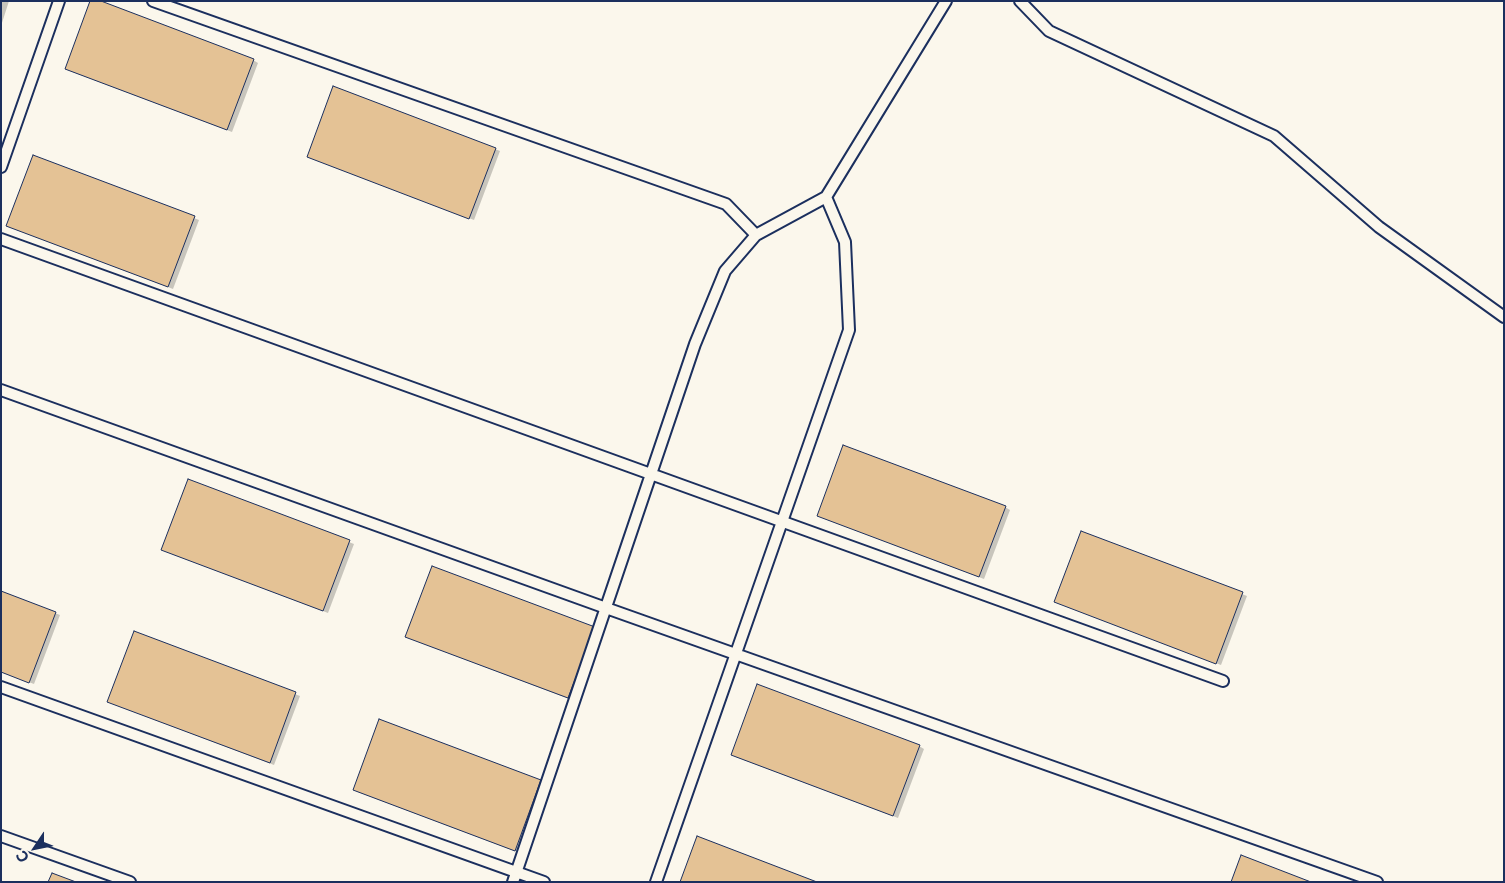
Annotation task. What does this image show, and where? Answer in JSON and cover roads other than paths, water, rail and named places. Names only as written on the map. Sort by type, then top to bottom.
[{"type":"lane","points":[[1,167],[59,1]]},
{"type":"lane","points":[[154,1],[726,204],[756,235]]},
{"type":"lane","points":[[513,882],[695,344],[725,271],[756,235],[826,197],[946,1]]},
{"type":"lane","points":[[1020,1],[1049,31],[1274,136],[1379,227],[1504,317]]},
{"type":"lane","points":[[656,882],[849,330],[845,242],[826,197]]},
{"type":"lane","points":[[1,239],[1223,681]]},
{"type":"lane","points":[[1,390],[606,608],[1377,882]]},
{"type":"lane","points":[[1,687],[544,882]]},
{"type":"lane","points":[[1,836],[130,882]]}]
